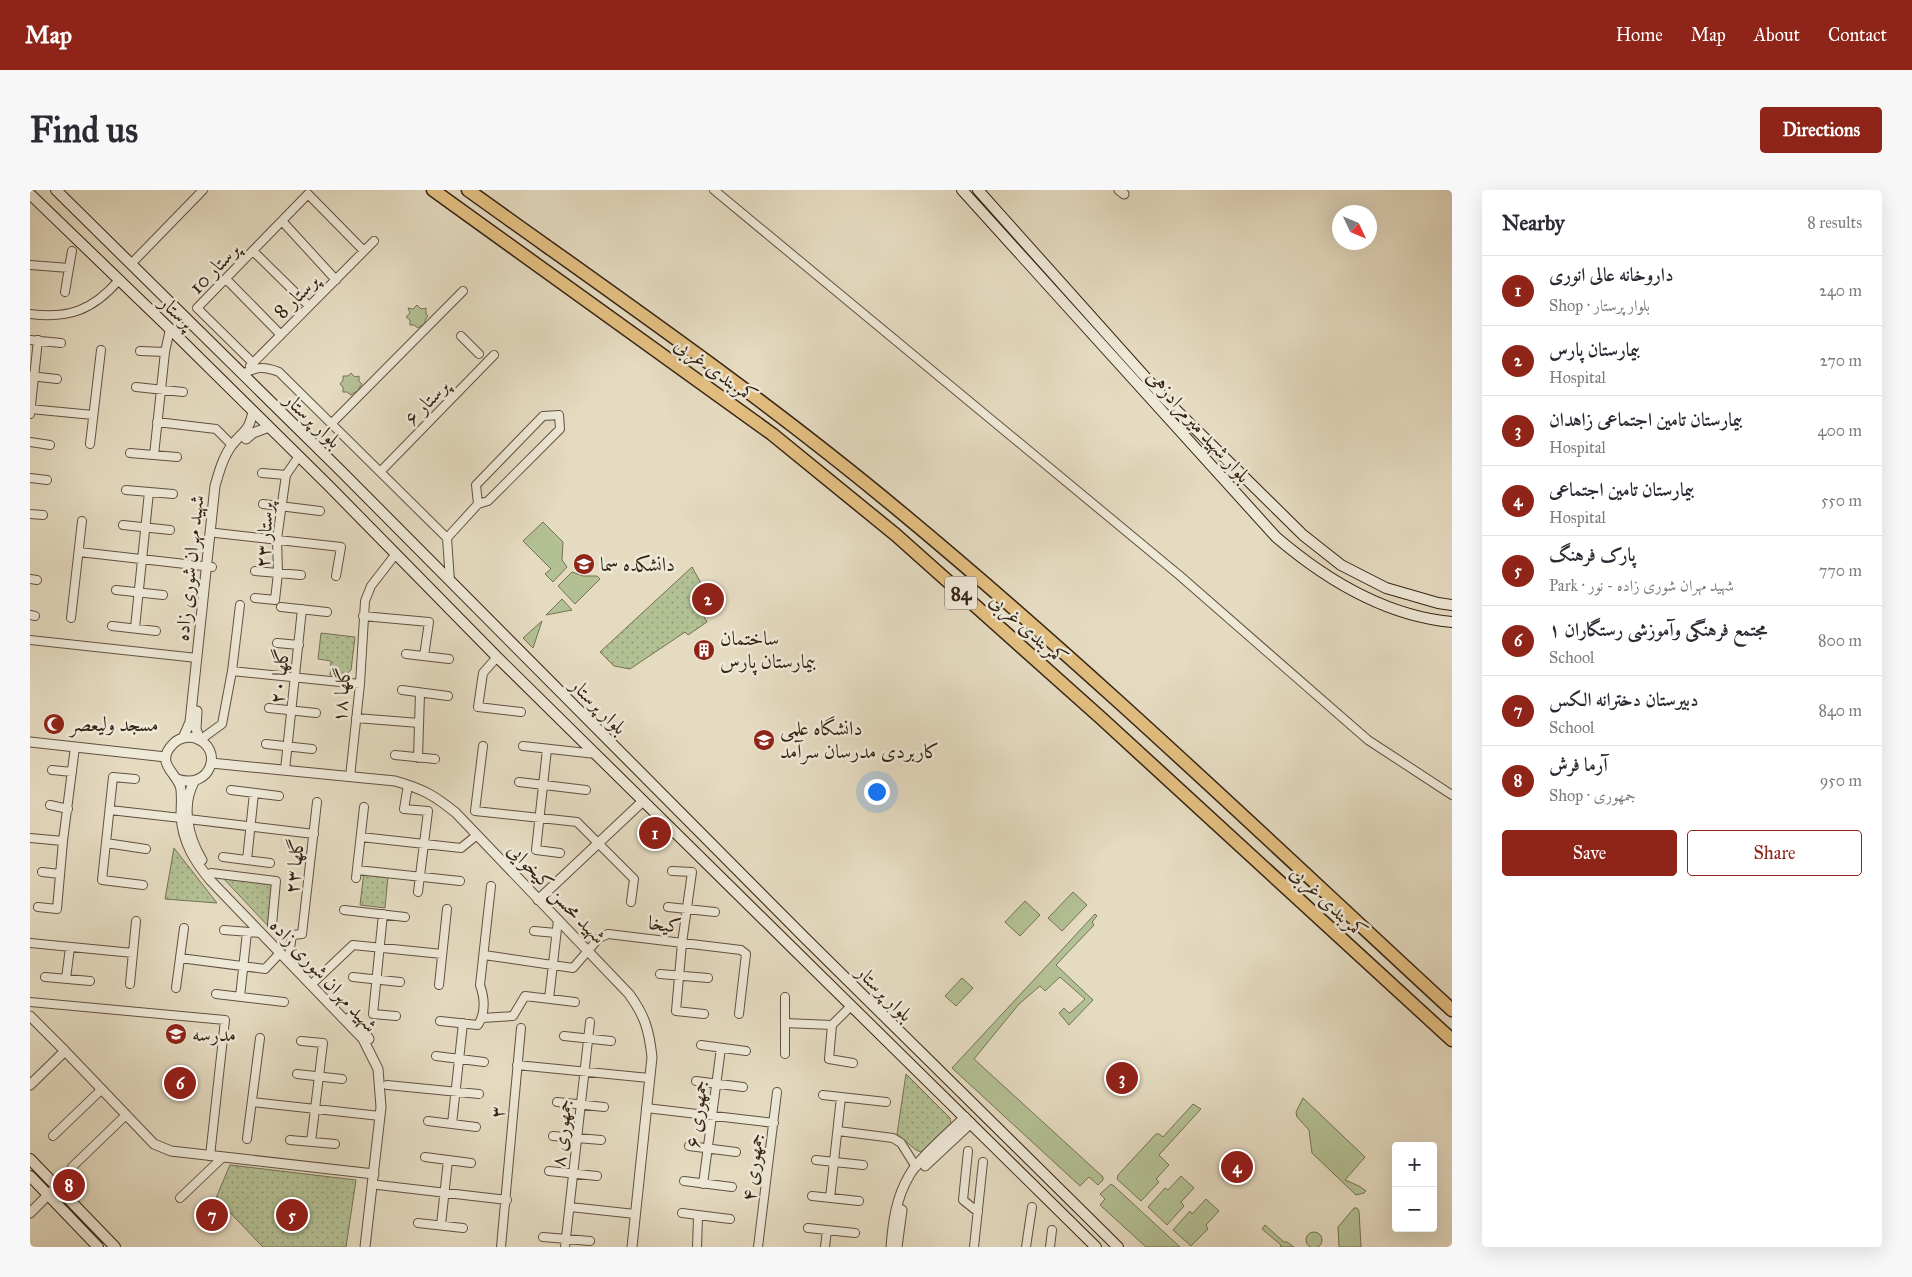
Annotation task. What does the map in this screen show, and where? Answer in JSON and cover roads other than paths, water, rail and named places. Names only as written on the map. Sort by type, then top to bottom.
[{"type":"highway","name":"کمربندی غربی","points":[[433,190],[772,434],[896,535],[1101,718],[1452,1040]]},
{"type":"highway","name":"کمربندی غربی","points":[[468,190],[683,343],[770,408],[932,538],[1080,666],[1452,1010]]},
{"type":"main road","name":"بلوار پرستار","points":[[56,190],[1118,1247]]},
{"type":"main road","name":"بلوار شهید میرمرادزهی","points":[[962,190],[1276,536],[1300,557],[1348,588],[1394,608],[1434,620],[1452,622]]},
{"type":"main road","name":"بلوار شهید میرمرادزهی","points":[[978,190],[1166,399],[1303,535],[1342,565],[1386,588],[1438,603],[1452,605]]},
{"type":"main road","name":"پرستار","points":[[30,194],[299,456]]},
{"type":"main road","name":"بلوار پرستار","points":[[299,456],[497,657],[1096,1247]]},
{"type":"main road","points":[[666,824],[678,811]]},
{"type":"main road","points":[[30,1159],[115,1247]]},
{"type":"main road","points":[[30,1176],[98,1247]]},
{"type":"main road","points":[[1086,1238],[1097,1226]]},
{"type":"street","points":[[131,264],[203,190]]},
{"type":"street","points":[[714,190],[1179,575],[1368,740],[1452,795]]},
{"type":"street","name":"پرستار 10","points":[[253,363],[197,308],[308,194],[364,251]]},
{"type":"street","points":[[282,221],[336,280]]},
{"type":"street","name":"پرستار 8","points":[[242,374],[374,241]]},
{"type":"street","points":[[65,292],[72,251]]},
{"type":"street","points":[[253,251],[309,306]]},
{"type":"street","points":[[30,264],[69,268]]},
{"type":"street","points":[[226,278],[281,335]]},
{"type":"street","points":[[30,314],[53,316],[74,313],[97,303],[119,280]]},
{"type":"street","points":[[332,423],[463,291]]},
{"type":"street","points":[[154,455],[165,352],[170,329]]},
{"type":"street","points":[[461,336],[479,354]]},
{"type":"street","points":[[30,414],[34,340],[61,343]]},
{"type":"street","points":[[90,444],[101,350]]},
{"type":"street","points":[[140,351],[165,352]]},
{"type":"street","name":"پرستار ۶","points":[[380,472],[494,355]]},
{"type":"street","points":[[242,374],[266,367],[279,372],[332,423],[447,538],[450,581]]},
{"type":"street","points":[[32,376],[57,379]]},
{"type":"street","points":[[136,388],[183,392]]},
{"type":"street","points":[[30,409],[93,415]]},
{"type":"street","name":"شهید مهران شوری زاده","points":[[200,740],[196,722],[215,486],[224,458],[232,445],[248,428],[253,411]]},
{"type":"street","points":[[447,538],[478,504],[488,501],[560,429],[559,415],[543,416],[476,485],[478,504]]},
{"type":"street","points":[[157,422],[216,429],[232,445]]},
{"type":"street","name":"شهید مهران شوری زاده","points":[[210,566],[216,534],[221,487],[229,461],[252,432],[269,427]]},
{"type":"street","points":[[30,442],[50,445]]},
{"type":"street","points":[[130,453],[177,457]]},
{"type":"street","name":"پرستار ۲۳","points":[[255,598],[275,600],[278,573],[277,539],[286,475],[299,456]]},
{"type":"street","points":[[262,472],[286,475]]},
{"type":"street","points":[[30,478],[47,480]]},
{"type":"street","points":[[126,490],[173,494]]},
{"type":"street","points":[[135,628],[150,492]]},
{"type":"street","points":[[262,504],[320,511]]},
{"type":"street","points":[[30,514],[43,515]]},
{"type":"street","points":[[71,618],[82,521]]},
{"type":"street","points":[[123,525],[170,530]]},
{"type":"street","points":[[216,534],[341,547],[336,576]]},
{"type":"street","points":[[79,552],[210,566]]},
{"type":"street","name":"گلها ۱۸","points":[[350,777],[360,684],[365,601],[371,586],[395,555]]},
{"type":"street","points":[[255,571],[302,576]]},
{"type":"street","points":[[116,590],[163,595]]},
{"type":"street","points":[[200,740],[222,724],[232,671],[240,605]]},
{"type":"street","points":[[280,607],[327,612]]},
{"type":"street","name":"گلها ۲۰","points":[[285,770],[302,609]]},
{"type":"street","points":[[363,616],[429,622],[424,656]]},
{"type":"street","points":[[112,626],[156,631]]},
{"type":"street","points":[[30,640],[200,658]]},
{"type":"street","points":[[277,643],[299,645]]},
{"type":"street","points":[[406,654],[449,659]]},
{"type":"street","points":[[497,657],[483,673],[478,708],[521,712]]},
{"type":"street","name":"شهید مهران شوری زاده","points":[[183,738],[190,722],[200,658]]},
{"type":"street","points":[[232,671],[360,684]]},
{"type":"street","points":[[402,690],[448,696]]},
{"type":"street","points":[[418,758],[420,693]]},
{"type":"street","points":[[270,708],[316,713]]},
{"type":"street","points":[[356,718],[418,723]]},
{"type":"street","points":[[192,737],[200,740],[207,746],[211,754],[211,763],[208,771],[202,778],[194,782],[177,779],[171,774],[167,766],[166,757],[169,748],[183,738],[192,737]]},
{"type":"street","points":[[30,742],[166,757]]},
{"type":"street","points":[[266,744],[312,749]]},
{"type":"street","points":[[483,746],[475,811],[577,822],[634,879],[631,902]]},
{"type":"street","points":[[523,746],[596,754]]},
{"type":"street","points":[[38,907],[58,909],[63,841],[75,747]]},
{"type":"street","points":[[547,749],[536,850],[560,853]]},
{"type":"street","points":[[394,755],[435,759]]},
{"type":"street","name":"شهید محسن کیخوایی","points":[[211,763],[395,782],[438,797],[456,813],[629,994],[641,1011],[649,1036],[652,1057],[632,1247]]},
{"type":"street","points":[[52,770],[72,772]]},
{"type":"street","points":[[135,780],[113,777],[102,880],[143,885]]},
{"type":"street","name":"شهید مهران شوری زاده","points":[[177,779],[182,789],[185,819],[190,835],[196,851],[211,873],[363,1039],[372,1054],[381,1084],[383,1116],[371,1247]]},
{"type":"street","name":"شهید مهران شوری زاده","points":[[194,782],[188,796],[184,836],[200,868],[261,933],[315,981],[362,1028],[384,1067],[387,1084],[365,1247]]},
{"type":"street","points":[[519,782],[586,790]]},
{"type":"street","points":[[408,785],[404,809],[428,811],[418,892]]},
{"type":"street","points":[[231,790],[279,796]]},
{"type":"street","points":[[247,860],[254,793]]},
{"type":"street","points":[[538,900],[643,801]]},
{"type":"street","name":"گلها ۲۳","points":[[285,954],[292,934],[302,934],[317,802]]},
{"type":"street","points":[[50,806],[68,809]]},
{"type":"street","points":[[364,807],[357,874],[460,881]]},
{"type":"street","points":[[110,810],[314,834]]},
{"type":"street","points":[[361,837],[461,848],[477,835]]},
{"type":"street","points":[[30,838],[63,841]]},
{"type":"street","points":[[106,843],[146,849]]},
{"type":"street","points":[[222,857],[270,863]]},
{"type":"street","points":[[672,871],[692,872],[682,943],[676,1011],[704,1014]]},
{"type":"street","points":[[42,872],[60,874]]},
{"type":"street","points":[[211,873],[276,881],[272,924]]},
{"type":"street","points":[[440,1021],[478,1025],[482,1018],[485,997],[480,984],[491,886]]},
{"type":"street","points":[[668,908],[715,912]]},
{"type":"street","points":[[439,985],[447,909]]},
{"type":"street","points":[[344,910],[405,917]]},
{"type":"street","points":[[383,914],[373,1014],[396,1016]]},
{"type":"street","points":[[549,999],[558,920]]},
{"type":"street","points":[[130,984],[136,921]]},
{"type":"street","points":[[176,988],[184,928]]},
{"type":"street","points":[[224,930],[261,933]]},
{"type":"street","points":[[534,931],[556,934]]},
{"type":"street","points":[[240,997],[247,932]]},
{"type":"street","name":"کیخا","points":[[552,966],[572,968],[599,938],[608,934],[744,951],[746,954],[739,1014]]},
{"type":"street","points":[[30,943],[133,953]]},
{"type":"street","points":[[315,981],[353,945],[442,954]]},
{"type":"street","points":[[66,979],[70,947]]},
{"type":"street","points":[[180,958],[264,969],[285,954]]},
{"type":"street","points":[[484,955],[552,966]]},
{"type":"street","points":[[660,974],[708,978]]},
{"type":"street","points":[[45,977],[90,982]]},
{"type":"street","points":[[353,977],[400,982]]},
{"type":"street","points":[[216,994],[284,1002]]},
{"type":"street","points":[[482,1018],[513,1016],[525,996],[575,1002]]},
{"type":"street","points":[[785,997],[785,1054]]},
{"type":"street","points":[[30,1002],[225,1020],[210,1156]]},
{"type":"street","points":[[851,1006],[832,1026],[829,1059],[853,1064]]},
{"type":"street","points":[[30,1016],[154,1144],[170,1151],[374,1174]]},
{"type":"street","name":"جمهوری ۸","points":[[566,1243],[590,1022]]},
{"type":"street","points":[[452,1124],[463,1023]]},
{"type":"street","points":[[785,1023],[832,1026]]},
{"type":"street","name":"۳","points":[[501,1247],[521,1028]]},
{"type":"street","points":[[564,1036],[611,1041]]},
{"type":"street","points":[[247,1139],[260,1038]]},
{"type":"street","points":[[301,1041],[322,1043],[312,1142]]},
{"type":"street","points":[[701,1045],[746,1051]]},
{"type":"street","name":"جمهوری ۶","points":[[703,1184],[721,1048]]},
{"type":"street","points":[[30,1085],[65,1051]]},
{"type":"street","points":[[436,1056],[484,1062]]},
{"type":"street","points":[[518,1065],[649,1078]]},
{"type":"street","points":[[297,1074],[342,1078]]},
{"type":"street","points":[[696,1081],[743,1087]]},
{"type":"street","points":[[387,1084],[479,1094]]},
{"type":"street","points":[[53,1136],[102,1089]]},
{"type":"street","name":"جمهوری ۴","points":[[758,1247],[777,1092]]},
{"type":"street","points":[[823,1095],[886,1102]]},
{"type":"street","points":[[830,1198],[841,1097]]},
{"type":"street","points":[[252,1102],[383,1116]]},
{"type":"street","points":[[557,1102],[604,1106]]},
{"type":"street","points":[[646,1108],[774,1123]]},
{"type":"street","points":[[72,1167],[126,1115]]},
{"type":"street","points":[[889,1247],[901,1192],[910,1174],[968,1120]]},
{"type":"street","points":[[428,1122],[476,1127]]},
{"type":"street","points":[[838,1131],[894,1138],[901,1143],[916,1167],[915,1177],[906,1194],[897,1247]]},
{"type":"street","points":[[553,1136],[600,1140]]},
{"type":"street","points":[[290,1140],[335,1144]]},
{"type":"street","points":[[689,1146],[736,1152]]},
{"type":"street","points":[[968,1151],[963,1200],[978,1212]]},
{"type":"street","points":[[180,1198],[222,1158]]},
{"type":"street","points":[[425,1158],[471,1163]]},
{"type":"street","points":[[441,1225],[448,1160]]},
{"type":"street","points":[[816,1160],[863,1165]]},
{"type":"street","points":[[974,1247],[983,1162]]},
{"type":"street","points":[[549,1171],[597,1176]]},
{"type":"street","points":[[684,1182],[732,1187]]},
{"type":"street","points":[[378,1186],[506,1200]]},
{"type":"street","points":[[30,1213],[57,1187]]},
{"type":"street","points":[[812,1196],[859,1201]]},
{"type":"street","points":[[570,1207],[635,1214]]},
{"type":"street","points":[[1026,1247],[1032,1207]]},
{"type":"street","points":[[682,1213],[698,1217],[730,1219]]},
{"type":"street","points":[[697,1247],[698,1217]]},
{"type":"street","points":[[418,1222],[463,1228]]},
{"type":"street","points":[[808,1228],[855,1233]]},
{"type":"street","points":[[825,1247],[827,1230]]},
{"type":"street","points":[[1050,1247],[1052,1230]]},
{"type":"street","points":[[542,1236],[566,1243],[590,1241]]},
{"type":"place","name":"دانشکده سما","points":[[584,564]]},
{"type":"place","name":"بیمارستان پارس","points":[[708,599]]},
{"type":"place","name":"ساختمان بیمارستان پارس","points":[[704,650]]},
{"type":"place","name":"مسجد ولیعصر","points":[[54,724]]},
{"type":"place","name":"دانشگاه علمی کاربردی مدرسان سرآمد","points":[[764,740]]},
{"type":"place","name":"داروخانه عالی انوری","points":[[655,833]]},
{"type":"place","name":"مدرسه","points":[[176,1034]]},
{"type":"place","name":"بیمارستان تامین اجتماعی زاهدان","points":[[1122,1078]]},
{"type":"place","name":"مجتمع فرهنگی وآموزشی رستگاران ۱","points":[[180,1083]]},
{"type":"place","name":"بیمارستان تامین اجتماعی","points":[[1237,1167]]},
{"type":"place","name":"آرما فرش","points":[[69,1185]]},
{"type":"place","name":"دبیرستان دخترانه الکس","points":[[212,1215]]},
{"type":"place","name":"پارک فرهنگ","points":[[292,1215]]}]
